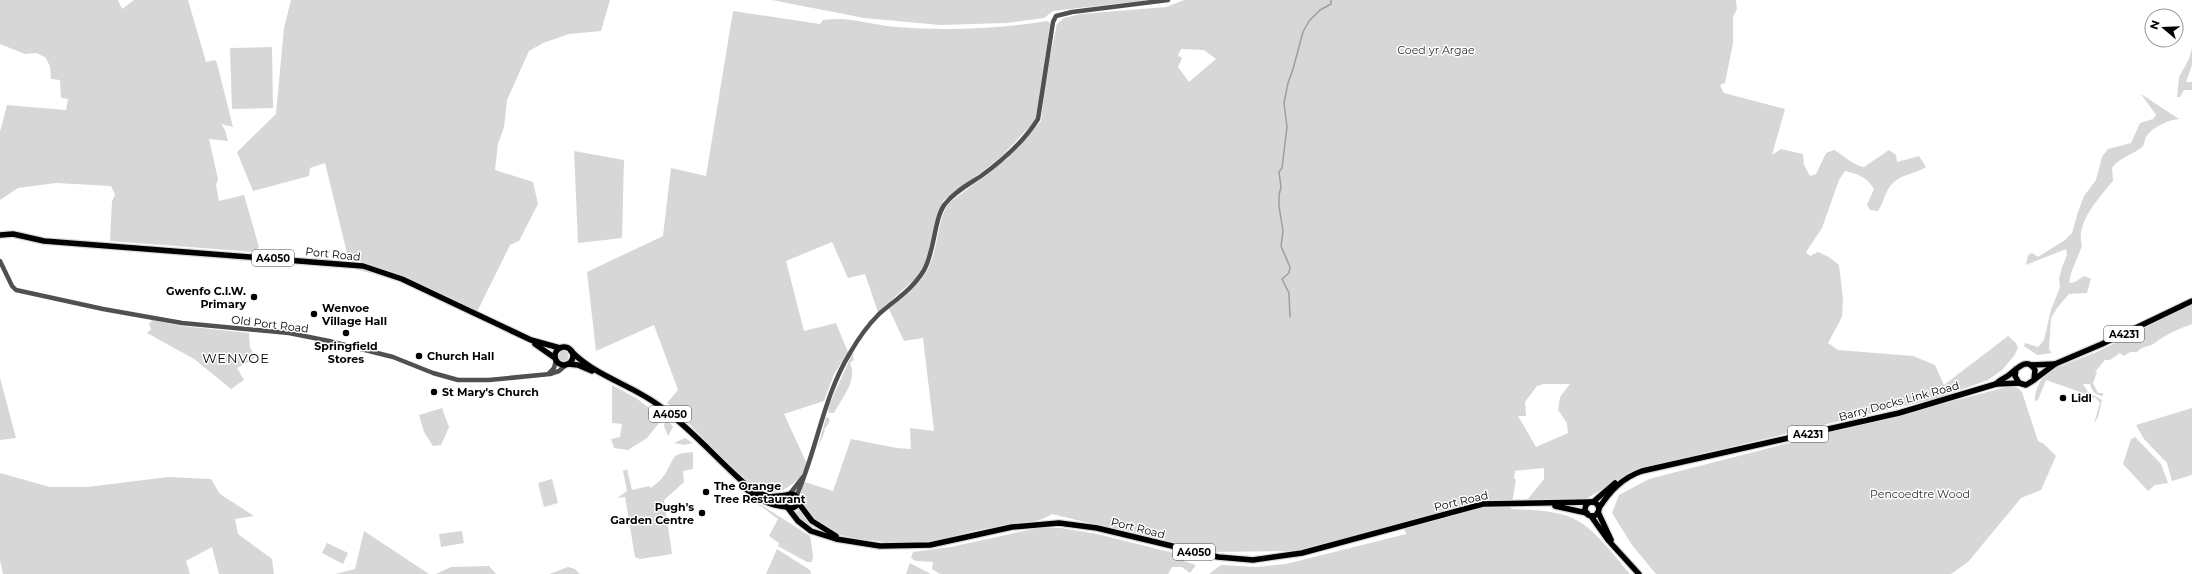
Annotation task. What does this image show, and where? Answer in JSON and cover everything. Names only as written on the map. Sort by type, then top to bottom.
[{"type":"main road","name":"Port Road","points":[[0,235],[12,234],[44,241],[362,266],[402,279],[530,340],[560,348],[566,347],[578,358],[602,374]]},
{"type":"main road","name":"A4231","points":[[2020,383],[2029,384],[2055,364],[2102,344],[2192,301]]},
{"type":"main road","name":"Port Road","points":[[530,340],[556,359],[560,364],[578,365],[602,374],[642,394],[662,407],[727,468],[758,493],[769,497],[788,495]]},
{"type":"main road","points":[[556,359],[556,352],[560,348]]},
{"type":"main road","points":[[567,364],[573,357],[571,351]]},
{"type":"main road","name":"A4231","points":[[2016,369],[2021,364],[2055,364]]},
{"type":"main road","points":[[2031,365],[2035,370],[2035,379]]},
{"type":"main road","points":[[2016,369],[2015,376],[2020,383]]},
{"type":"main road","name":"Barry Docks Link Road","points":[[1996,384],[2016,369]]},
{"type":"main road","name":"Barry Docks Link Road","points":[[1592,502],[1604,490],[1617,482],[1620,482],[1642,471],[1893,415],[1996,384],[2020,383]]},
{"type":"main road","name":"Port Road","points":[[727,468],[731,475],[757,498],[772,504],[788,507],[798,521],[811,531],[843,540],[880,546],[920,546],[949,542],[1022,525],[1064,523],[1097,528],[1212,556],[1239,559],[1262,559],[1302,553],[1477,505],[1498,502],[1543,504],[1592,502]]},
{"type":"main road","name":"Barry Docks Link Road","points":[[1598,510],[1608,494],[1620,482]]},
{"type":"main road","points":[[788,495],[797,499],[795,506],[788,507],[784,502],[788,495]]},
{"type":"main road","name":"Port Road","points":[[797,499],[804,513],[816,525],[843,540]]},
{"type":"main road","points":[[1614,546],[1598,510],[1592,502],[1586,507],[1589,514],[1601,532],[1639,574]]},
{"type":"main road","name":"Port Road","points":[[1543,504],[1589,514]]},
{"type":"main road","points":[[1589,514],[1598,510]]},
{"type":"street","points":[[797,499],[816,446],[827,402],[842,366],[856,343],[871,323],[903,294],[923,272],[932,250],[943,206],[998,162],[1032,128],[1038,118],[1053,22],[1056,16],[1072,12],[1168,0]]},
{"type":"street","name":"Old Port Road","points":[[0,261],[12,286],[16,290],[103,309],[182,323],[286,333],[330,341],[393,357],[433,373],[458,380],[488,380],[549,373],[559,371],[567,364]]},
{"type":"street","points":[[549,373],[554,368],[556,359]]},
{"type":"street","points":[[788,495],[804,476]]},
{"type":"green space","points":[[0,0],[118,0],[122,9],[134,0],[188,0],[206,62],[215,60],[217,63],[233,127],[221,124],[225,130],[228,141],[209,139],[218,179],[216,185],[219,201],[244,195],[259,247],[254,252],[110,241],[112,201],[115,195],[111,186],[56,183],[18,188],[0,200],[0,132],[7,105],[66,110],[68,99],[61,98],[60,80],[51,79],[50,66],[45,57],[36,53],[25,54],[0,44]]},
{"type":"green space","points":[[291,0],[610,0],[601,31],[569,34],[543,43],[529,51],[507,100],[504,127],[498,144],[495,170],[533,182],[538,204],[519,241],[510,245],[475,316],[407,283],[352,268],[325,163],[310,168],[309,176],[253,191],[237,152],[276,114],[284,28]]},
{"type":"green space","points":[[772,0],[1149,0],[1053,11],[1044,18],[1006,23],[940,25],[864,18]]},
{"type":"green space","name":"Coed yr Argae","points":[[1184,0],[1736,0],[1737,9],[1733,17],[1733,43],[1725,83],[1720,85],[1724,93],[1785,109],[1772,155],[1781,149],[1803,154],[1804,165],[1810,176],[1816,174],[1826,153],[1834,150],[1852,162],[1864,167],[1889,150],[1896,155],[1897,162],[1919,156],[1926,167],[1900,178],[1892,184],[1878,211],[1870,210],[1867,205],[1874,189],[1865,179],[1845,171],[1839,180],[1822,228],[1806,252],[1810,256],[1818,252],[1829,257],[1839,265],[1843,299],[1842,317],[1828,343],[1838,350],[1913,356],[1935,365],[1944,385],[2008,336],[2016,343],[2018,348],[2014,356],[2002,370],[1988,380],[1938,398],[1636,469],[1586,499],[1576,501],[1527,500],[1544,479],[1544,468],[1515,471],[1514,479],[1516,479],[1511,509],[1537,510],[1556,513],[1580,522],[1601,540],[1630,574],[1209,574],[1221,565],[1256,567],[1286,564],[1406,534],[1402,524],[1295,551],[1208,552],[1052,514],[1045,518],[1021,524],[988,528],[910,544],[858,539],[842,535],[828,529],[806,509],[801,498],[803,486],[805,482],[833,491],[851,439],[897,448],[911,449],[910,428],[934,431],[923,338],[904,341],[889,309],[918,283],[927,271],[933,256],[942,217],[949,203],[1008,158],[1041,121],[1046,75],[1057,24],[1064,18],[1080,14],[1166,7]],"holes":[[[1181,49],[1204,50],[1216,59],[1189,82],[1178,67],[1182,58],[1178,55]],[[1544,384],[1570,384],[1560,397],[1558,410],[1567,423],[1568,433],[1536,447],[1518,416],[1526,416],[1525,402],[1537,386]]]},
{"type":"green space","points":[[733,11],[820,24],[823,20],[841,19],[887,26],[915,28],[953,29],[991,27],[1048,21],[1050,24],[1037,116],[1034,122],[1000,158],[943,201],[926,262],[915,279],[878,312],[865,274],[848,278],[832,242],[786,261],[804,331],[836,323],[848,352],[834,374],[824,401],[784,414],[807,464],[803,473],[794,483],[777,492],[760,489],[747,480],[718,454],[667,403],[678,390],[654,325],[596,351],[587,272],[663,236],[671,168],[706,176]]},
{"type":"green space","points":[[272,47],[273,108],[232,109],[230,48]]},
{"type":"green space","points":[[2192,48],[2192,65],[2186,82],[2192,82],[2192,90],[2184,90],[2180,97],[2177,97],[2179,77],[2189,59]]},
{"type":"green space","points":[[2141,94],[2179,119],[2165,122],[2156,127],[2146,137],[2142,147],[2122,159],[2112,168],[2113,181],[2095,203],[2085,220],[2081,237],[2082,246],[2071,273],[2069,283],[2075,282],[2084,276],[2091,279],[2087,293],[2069,294],[2057,308],[2051,318],[2049,349],[2052,353],[2037,355],[2024,346],[2025,343],[2038,347],[2044,340],[2051,310],[2060,287],[2059,279],[2062,267],[2067,255],[2066,249],[2026,265],[2028,255],[2032,253],[2038,257],[2065,240],[2072,233],[2084,196],[2096,180],[2102,157],[2108,149],[2131,143],[2140,123],[2153,119],[2156,115]]},
{"type":"green space","points":[[574,151],[624,160],[622,238],[578,243]]},
{"type":"green space","points":[[2192,304],[2192,324],[2168,334],[2155,343],[2137,352],[2130,352],[2124,356],[2120,353],[2110,360],[2105,360],[2095,372],[2097,372],[2093,383],[2098,393],[2103,393],[2103,396],[2094,392],[2090,384],[2083,384],[2088,392],[2102,400],[2098,417],[2094,423],[2100,403],[2095,397],[2089,400],[2083,393],[2046,380],[2038,400],[2035,401],[2041,380],[2052,369],[2097,352]]},
{"type":"green space","points":[[152,320],[182,326],[249,333],[250,347],[255,358],[237,368],[244,380],[231,389],[194,359],[147,333],[151,329],[149,324]]},
{"type":"green space","points":[[563,350],[567,352],[569,356],[567,360],[563,362],[559,360],[557,356],[559,352]]},
{"type":"green space","points":[[854,350],[854,360],[850,363],[852,369],[851,382],[834,413],[829,413],[828,409],[830,403]]},
{"type":"green space","points":[[0,378],[16,438],[0,440]]},
{"type":"green space","points":[[612,385],[636,398],[663,418],[647,438],[628,450],[614,448],[611,439],[620,437],[622,424],[612,423]]},
{"type":"green space","name":"Pencoedtre Wood","points":[[2011,386],[2018,388],[2022,392],[2038,441],[2044,444],[2056,456],[2041,490],[2021,498],[1968,562],[1951,574],[1656,574],[1632,545],[1612,513],[1619,495],[1649,479]]},
{"type":"green space","points":[[442,408],[449,427],[441,445],[433,446],[424,432],[419,415]]},
{"type":"green space","points":[[2192,408],[2192,475],[2172,481],[2167,463],[2144,439],[2136,425]]},
{"type":"green space","points":[[826,417],[829,418],[830,421],[824,430],[825,431],[818,447]]},
{"type":"green space","points":[[666,418],[673,427],[668,436],[664,426]]},
{"type":"green space","points":[[2135,437],[2161,464],[2168,483],[2155,485],[2148,491],[2123,464],[2131,439]]},
{"type":"green space","points":[[685,438],[693,443],[684,445],[674,443]]},
{"type":"green space","points":[[693,452],[693,469],[683,471],[684,482],[664,500],[672,554],[640,559],[635,557],[625,497],[617,498],[627,491],[623,471],[627,469],[632,490],[649,486],[651,488],[664,476],[676,455]]},
{"type":"green space","points":[[0,473],[50,487],[87,487],[168,477],[211,479],[220,494],[254,516],[235,519],[238,534],[272,559],[274,574],[219,574],[212,547],[186,561],[190,574],[3,574],[0,560]]},
{"type":"green space","points":[[552,479],[558,503],[544,507],[538,483]]},
{"type":"green space","points":[[747,496],[810,536],[813,555],[812,562],[807,562],[778,546],[779,543],[769,536],[778,519]]},
{"type":"green space","points":[[799,510],[812,527],[812,529],[795,513]]},
{"type":"green space","points":[[1038,528],[1061,528],[1097,534],[1186,556],[1184,561],[1196,565],[1190,573],[1182,567],[1172,567],[1168,574],[940,574],[932,569],[933,562],[916,561],[911,558],[913,552],[951,547]]},
{"type":"green space","points":[[364,531],[429,574],[335,574],[355,569]]},
{"type":"green space","points":[[462,531],[464,543],[441,547],[439,534]]},
{"type":"green space","points":[[327,543],[348,553],[343,564],[322,553]]},
{"type":"green space","points":[[777,549],[810,570],[811,574],[766,574]]},
{"type":"green space","points":[[910,563],[931,574],[906,574]]},
{"type":"green space","points":[[489,566],[496,574],[436,574],[451,567]]},
{"type":"green space","points":[[568,567],[575,569],[580,574],[549,574]]},
{"type":"waterway","points":[[1290,317],[1289,293],[1282,279],[1289,273],[1290,267],[1281,246],[1283,231],[1279,206],[1281,187],[1279,172],[1282,168],[1287,127],[1284,103],[1288,83],[1303,32],[1309,21],[1320,10],[1331,4],[1331,0]]},
{"type":"place","name":"Gwenfo C.I.W. Primary","points":[[254,297]]},
{"type":"place","name":"Wenvoe Village Hall","points":[[314,314]]},
{"type":"place","name":"Springfield Stores","points":[[346,333]]},
{"type":"place","name":"Church Hall","points":[[419,356]]},
{"type":"place","name":"St Mary's Church","points":[[434,392]]},
{"type":"place","name":"Lidl","points":[[2063,398]]},
{"type":"place","name":"The Orange Tree Restaurant","points":[[706,492]]},
{"type":"place","name":"Pugh's Garden Centre","points":[[702,513]]},
{"type":"district","name":"WENVOE","points":[[236,358]]}]
